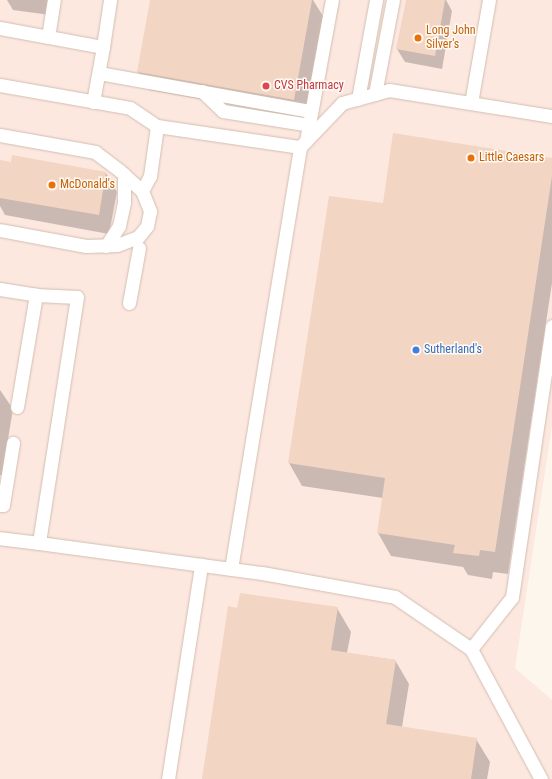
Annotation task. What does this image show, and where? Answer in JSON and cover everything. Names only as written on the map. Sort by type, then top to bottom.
[{"type":"lane","points":[[48,37],[54,0]]},
{"type":"lane","points":[[93,102],[110,0]]},
{"type":"lane","points":[[231,569],[303,144],[311,111],[332,0]]},
{"type":"lane","points":[[358,99],[376,0]]},
{"type":"lane","points":[[375,94],[393,0]]},
{"type":"lane","points":[[471,103],[489,0]]},
{"type":"lane","points":[[0,28],[103,47]]},
{"type":"lane","points":[[99,73],[311,111]]},
{"type":"lane","points":[[0,86],[130,108],[157,126],[303,144]]},
{"type":"lane","points":[[303,144],[342,103],[390,90],[552,116]]},
{"type":"lane","points":[[202,91],[223,111],[308,125]]},
{"type":"lane","points":[[142,191],[150,176],[157,126]]},
{"type":"lane","points":[[0,136],[96,152],[124,174],[142,191],[150,211],[147,226],[138,237],[116,245],[86,246],[0,230]]},
{"type":"lane","points":[[106,246],[119,226],[124,202],[124,174]]},
{"type":"lane","points":[[129,304],[139,248]]},
{"type":"lane","points":[[0,289],[36,295],[77,296],[39,543]]},
{"type":"lane","points":[[17,407],[36,295]]},
{"type":"lane","points":[[471,649],[512,597],[552,326]]},
{"type":"lane","points":[[0,505],[4,505],[13,443]]},
{"type":"lane","points":[[0,538],[231,569],[395,597],[471,649],[541,779]]},
{"type":"lane","points":[[168,779],[201,565]]},
{"type":"shaded area","points":[[0,0],[552,0],[552,426],[515,668],[552,700],[552,779],[0,779]]},
{"type":"building","name":"CVS Pharmacy","points":[[150,0],[312,0],[294,100],[137,72]]},
{"type":"building","name":"Long John Silver's","points":[[406,0],[445,0],[435,56],[396,49]]},
{"type":"building","name":"Sutherland's","points":[[393,133],[552,158],[552,176],[495,552],[480,550],[479,556],[453,553],[455,545],[377,533],[385,478],[288,463],[329,196],[383,203]]},
{"type":"building","name":"McDonald's","points":[[12,155],[106,172],[99,215],[0,198],[0,160],[11,162]]},
{"type":"building","points":[[240,593],[338,607],[331,650],[396,660],[386,724],[477,738],[471,779],[202,779],[228,606],[237,608]]},
{"type":"place","name":"Long John Silver's","points":[[418,38]]},
{"type":"place","name":"CVS Pharmacy","points":[[266,86]]},
{"type":"place","name":"Little Caesars","points":[[471,158]]},
{"type":"place","name":"McDonald's","points":[[52,185]]},
{"type":"place","name":"Sutherland's","points":[[416,350]]}]
